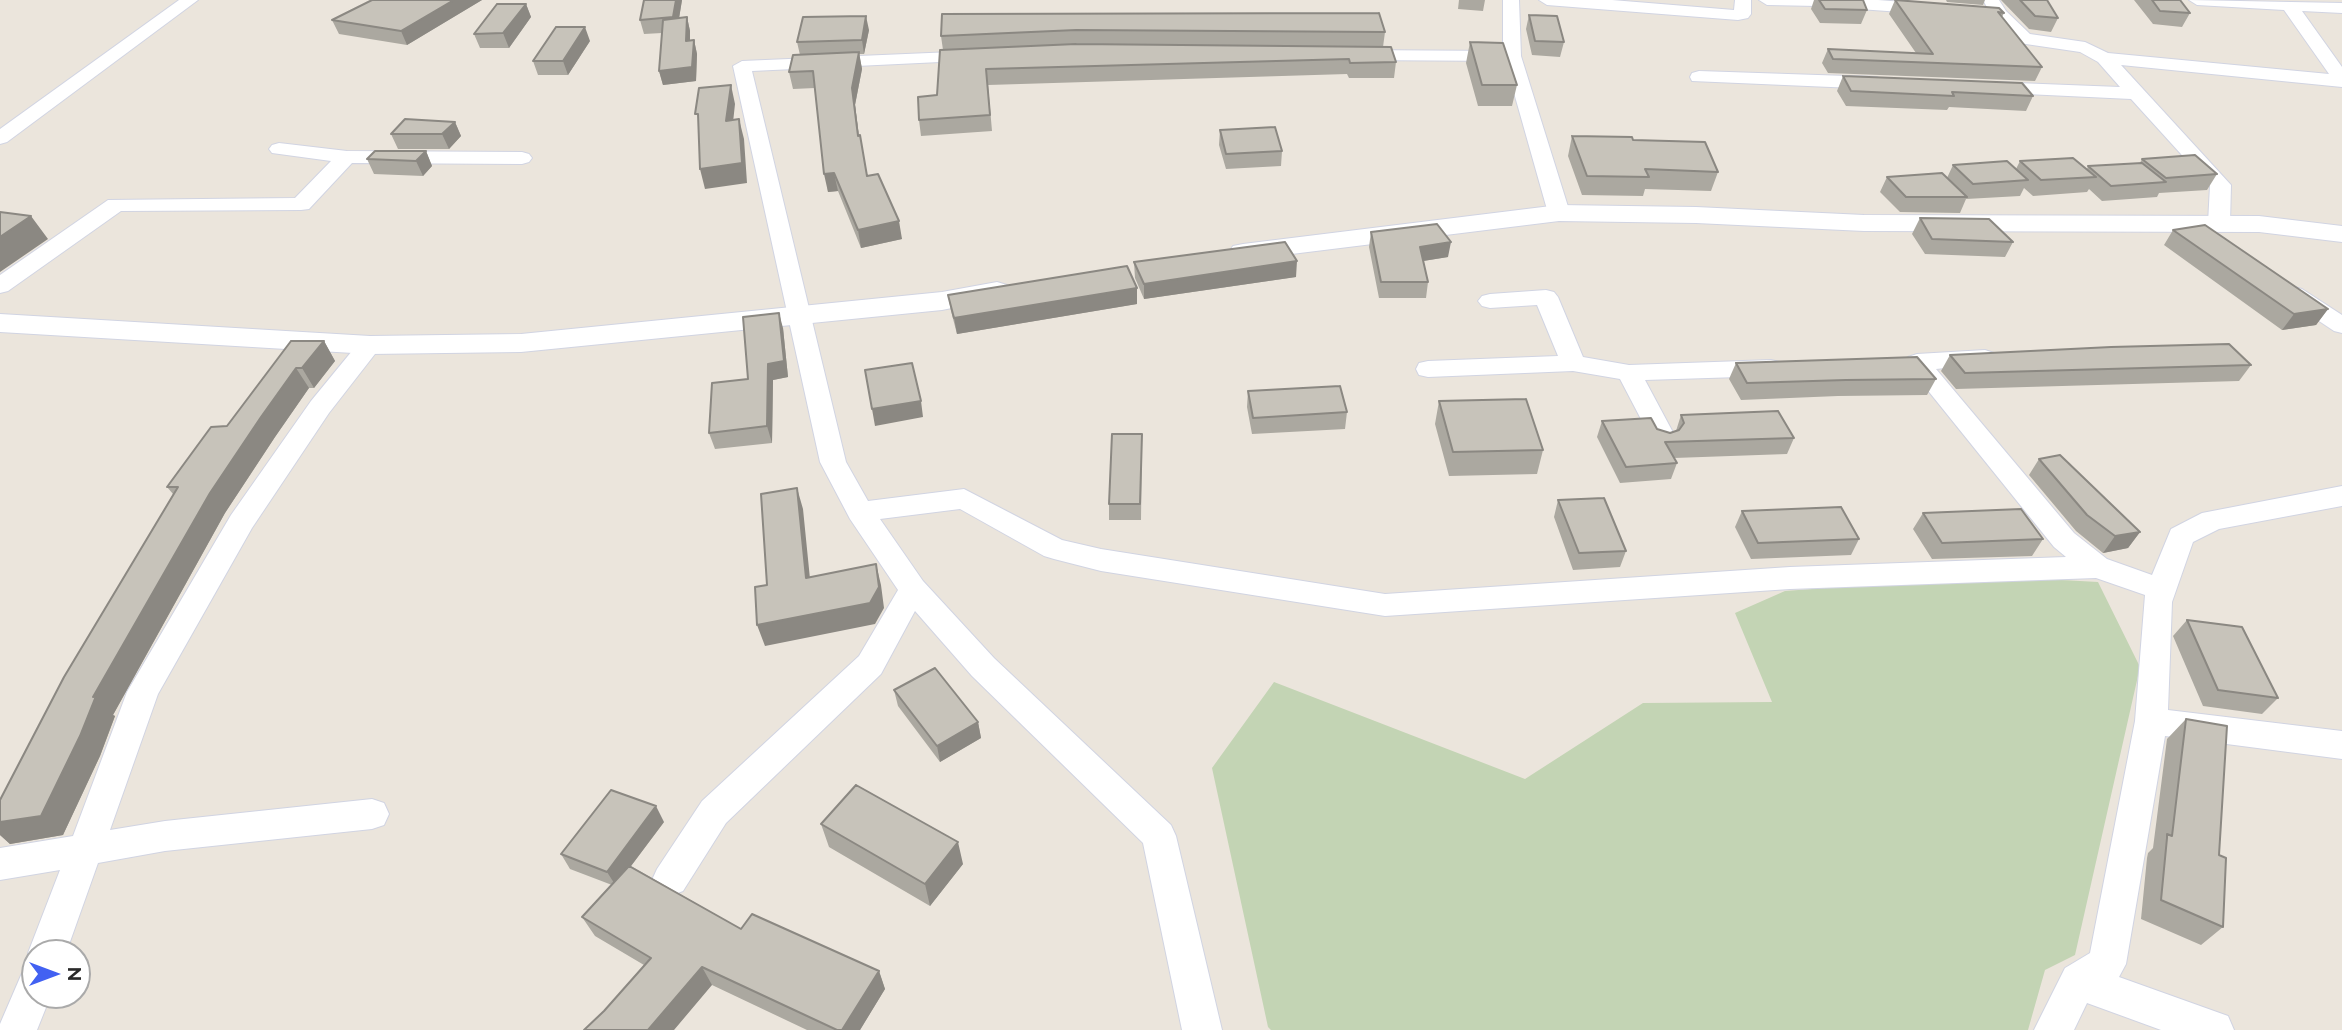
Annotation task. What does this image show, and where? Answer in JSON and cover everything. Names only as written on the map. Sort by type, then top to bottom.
[{"type":"street","points":[[0,138],[190,0]]},
{"type":"street","points":[[1511,0],[1512,56],[1559,213]]},
{"type":"street","points":[[1547,0],[1738,15],[1742,14],[1743,0]]},
{"type":"street","points":[[1767,0],[1945,10]]},
{"type":"street","points":[[2197,0],[2342,8]]},
{"type":"street","points":[[2289,5],[2342,81]]},
{"type":"street","points":[[1972,12],[1995,7],[2025,39],[2085,47],[2104,58],[2221,186],[2213,232]]},
{"type":"street","points":[[1336,54],[1512,56]]},
{"type":"street","points":[[993,56],[742,66],[833,462],[860,512],[913,589],[983,667],[1159,836],[1202,1030]]},
{"type":"street","points":[[2104,58],[2342,81]]},
{"type":"street","points":[[1699,77],[1890,84]]},
{"type":"street","points":[[1972,87],[2135,93]]},
{"type":"street","points":[[279,149],[347,157],[522,158]]},
{"type":"street","points":[[0,286],[116,205],[301,204],[347,157]]},
{"type":"street","points":[[1217,255],[1559,213],[2213,232],[2259,224],[2342,234]]},
{"type":"street","points":[[2273,280],[2342,326]]},
{"type":"street","points":[[0,323],[370,345],[521,343],[797,314],[942,302],[1024,287]]},
{"type":"street","points":[[1490,301],[1546,298],[1573,363]]},
{"type":"street","points":[[52,939],[83,849],[149,680],[242,522],[320,407],[370,345]]},
{"type":"street","points":[[1890,363],[2014,357]]},
{"type":"street","points":[[1917,362],[2064,540],[2097,567],[2162,590]]},
{"type":"street","points":[[1428,369],[1573,363],[1629,373],[1794,367]]},
{"type":"street","points":[[1629,373],[1663,438]]},
{"type":"street","points":[[2054,1030],[2078,981],[2106,964],[2151,721],[2157,602],[2181,536],[2212,520],[2342,496]]},
{"type":"street","points":[[860,512],[964,499],[1054,549],[1101,560],[1385,605],[1777,579],[2097,567]]},
{"type":"street","points":[[670,880],[714,813],[870,665],[913,589]]},
{"type":"street","points":[[2151,721],[2342,745]]},
{"type":"street","points":[[0,864],[165,836],[372,814]]},
{"type":"street","points":[[2078,981],[2214,1030]]},
{"type":"street","points":[[17,1030],[26,1009]]},
{"type":"green space","points":[[1989,576],[2098,582],[2140,667],[2075,955],[2045,970],[2028,1030],[1271,1030],[1268,1027],[1212,768],[1274,682],[1525,779],[1643,703],[1772,702],[1735,613],[1785,591]]},
{"type":"building","points":[[372,0],[454,0],[401,31],[332,20]]},
{"type":"building","points":[[644,0],[676,0],[673,17],[640,20]]},
{"type":"building","points":[[1819,0],[1863,0],[1867,10],[1825,9]]},
{"type":"building","points":[[1895,0],[1999,8],[2004,13],[1998,12],[2042,67],[1833,59],[1828,49],[1933,54]]},
{"type":"building","points":[[2020,0],[2047,0],[2058,18],[2035,16]]},
{"type":"building","points":[[2152,0],[2180,0],[2190,13],[2160,11]]},
{"type":"building","points":[[497,4],[526,4],[503,33],[474,34]]},
{"type":"building","points":[[1379,13],[1385,32],[1076,30],[941,36],[942,14]]},
{"type":"building","points":[[1529,15],[1557,16],[1564,42],[1535,41]]},
{"type":"building","points":[[866,16],[862,40],[797,42],[803,17]]},
{"type":"building","points":[[687,17],[686,41],[694,40],[692,67],[659,71],[663,20]]},
{"type":"building","points":[[556,27],[585,27],[563,61],[533,61]]},
{"type":"building","points":[[1470,42],[1503,43],[1517,85],[1482,85]]},
{"type":"building","points":[[1076,44],[1391,47],[1396,62],[1350,63],[1349,59],[986,69],[990,115],[919,120],[918,97],[937,95],[940,50]]},
{"type":"building","points":[[859,52],[852,88],[858,136],[860,135],[867,176],[878,174],[899,221],[858,230],[834,173],[824,174],[813,71],[789,72],[793,55]]},
{"type":"building","points":[[1843,76],[2022,83],[2033,96],[1952,92],[1954,96],[1851,91]]},
{"type":"building","points":[[731,85],[726,121],[739,119],[742,163],[700,169],[698,114],[695,114],[699,88]]},
{"type":"building","points":[[405,119],[455,122],[442,134],[391,134]]},
{"type":"building","points":[[1275,127],[1282,151],[1226,154],[1220,130]]},
{"type":"building","points":[[1572,136],[1705,142],[1718,172],[1645,169],[1649,177],[1587,176]]},
{"type":"building","points":[[375,151],[426,151],[416,161],[367,159]]},
{"type":"building","points":[[2195,155],[2217,174],[2166,178],[2142,159]]},
{"type":"building","points":[[2073,158],[2096,177],[2041,180],[2020,161]]},
{"type":"building","points":[[2007,161],[2028,180],[1973,184],[1953,165]]},
{"type":"building","points":[[2142,163],[2166,182],[2111,186],[2088,166]]},
{"type":"building","points":[[1942,173],[1967,197],[1906,197],[1887,177]]},
{"type":"building","points":[[0,212],[31,216],[0,237]]},
{"type":"building","points":[[1920,218],[1989,219],[2013,242],[1932,239]]},
{"type":"building","points":[[1437,224],[1451,242],[1420,247],[1428,282],[1381,282],[1371,232]]},
{"type":"building","points":[[2205,225],[2328,309],[2294,314],[2173,230]]},
{"type":"building","points":[[1285,242],[1297,261],[1144,284],[1134,262]]},
{"type":"building","points":[[1127,266],[1137,288],[954,318],[948,295]]},
{"type":"building","points":[[779,313],[784,361],[768,364],[767,426],[709,433],[712,383],[748,379],[743,317]]},
{"type":"building","points":[[291,341],[324,341],[302,368],[296,368],[210,493],[93,697],[96,696],[80,736],[41,816],[0,822],[0,800],[64,677],[178,487],[167,487],[211,427],[227,426]]},
{"type":"building","points":[[2229,344],[2251,365],[1965,373],[1950,355],[2111,347]]},
{"type":"building","points":[[1917,357],[1936,379],[1747,383],[1736,363]]},
{"type":"building","points":[[912,363],[921,401],[872,409],[865,370]]},
{"type":"building","points":[[1340,386],[1347,412],[1253,418],[1248,391]]},
{"type":"building","points":[[1526,399],[1543,450],[1453,452],[1439,401]]},
{"type":"building","points":[[1778,411],[1794,438],[1665,442],[1677,463],[1626,467],[1602,421],[1651,418],[1657,429],[1670,433],[1679,430],[1684,423],[1681,415]]},
{"type":"building","points":[[1112,434],[1142,434],[1140,504],[1109,504]]},
{"type":"building","points":[[2060,455],[2140,532],[2115,536],[2087,515],[2039,459]]},
{"type":"building","points":[[797,488],[806,578],[876,564],[879,587],[870,603],[757,625],[755,587],[767,585],[761,494]]},
{"type":"building","points":[[1604,498],[1626,551],[1579,553],[1558,500]]},
{"type":"building","points":[[1841,507],[1859,539],[1758,543],[1742,511]]},
{"type":"building","points":[[2021,509],[2043,539],[1942,543],[1923,513]]},
{"type":"building","points":[[2187,620],[2242,627],[2278,698],[2218,690]]},
{"type":"building","points":[[935,668],[978,722],[937,746],[894,690]]},
{"type":"building","points":[[2186,719],[2227,726],[2219,855],[2226,858],[2223,927],[2161,900],[2167,834],[2172,836]]},
{"type":"building","points":[[856,785],[958,842],[925,884],[821,824]]},
{"type":"building","points":[[611,790],[656,806],[607,872],[561,854]]},
{"type":"building","points":[[629,866],[741,929],[752,914],[879,971],[842,1030],[702,967],[648,1030],[584,1030],[651,958],[582,917]]}]
